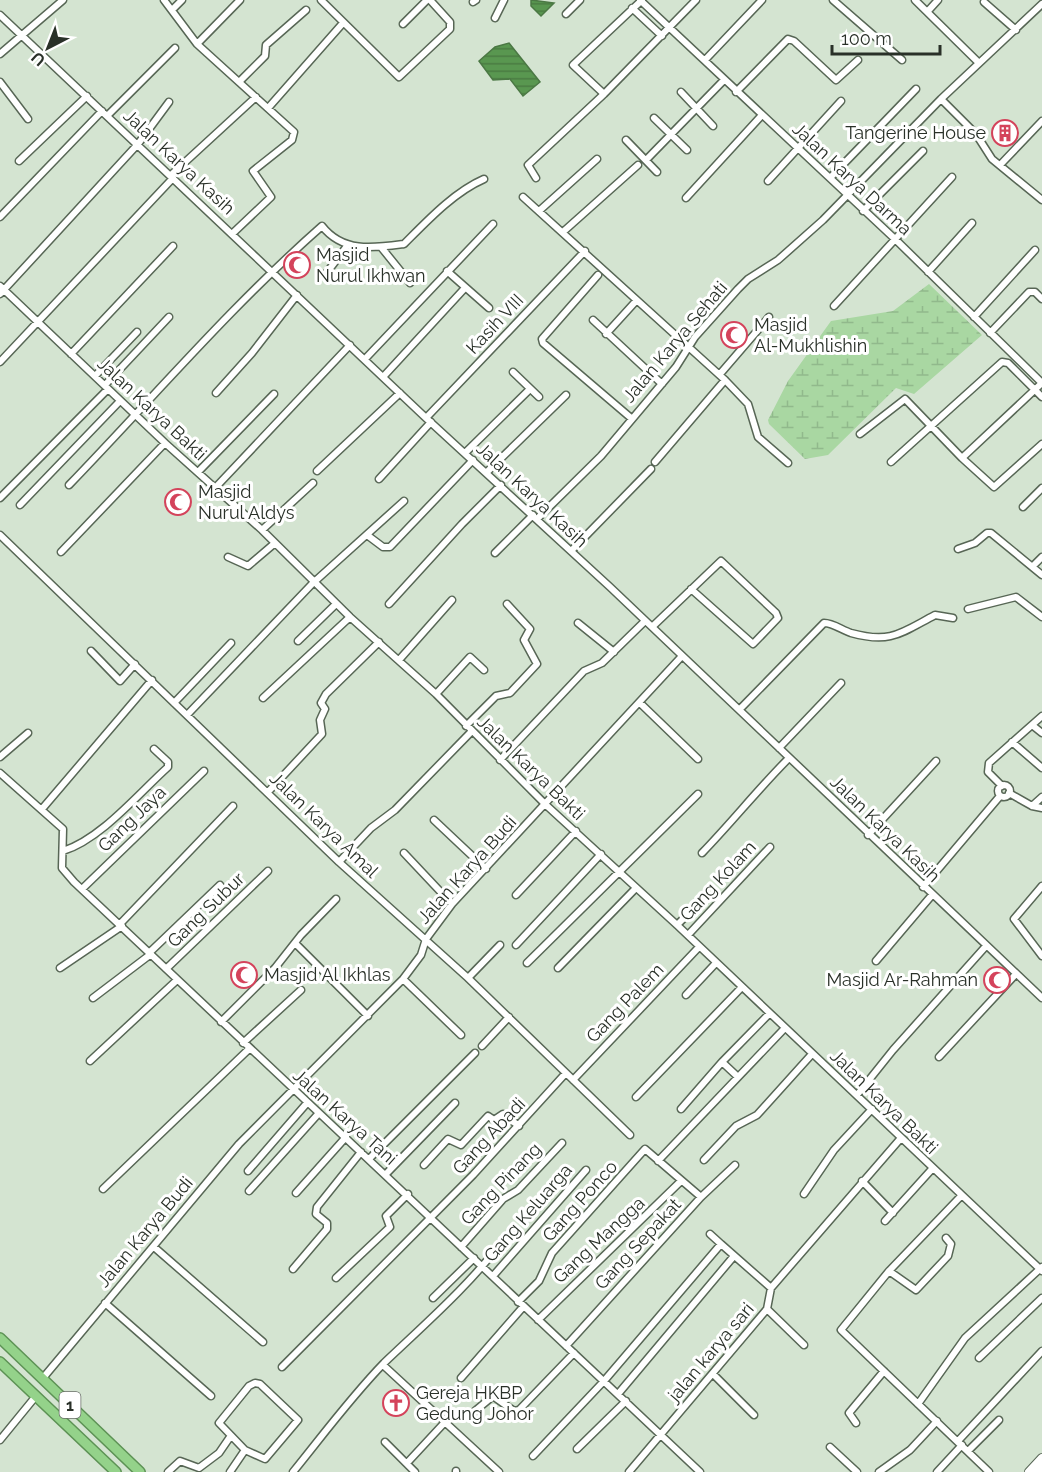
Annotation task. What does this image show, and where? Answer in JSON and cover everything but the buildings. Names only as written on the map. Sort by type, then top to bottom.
[{"type":"highway","name":"1","points":[[0,1338],[140,1472]]},
{"type":"highway","name":"1","points":[[0,1362],[116,1472]]},
{"type":"street","points":[[0,54],[63,0]]},
{"type":"street","points":[[164,0],[198,44],[238,82],[290,125],[295,136],[253,171],[271,197],[233,233]]},
{"type":"street","points":[[172,9],[182,0]]},
{"type":"street","points":[[198,44],[240,0]]},
{"type":"street","points":[[321,0],[399,77],[450,29],[450,22],[428,0],[403,24]]},
{"type":"street","points":[[495,18],[504,0]]},
{"type":"street","points":[[566,14],[580,0]]},
{"type":"street","points":[[604,94],[573,65],[641,0]]},
{"type":"street","name":"Jalan Karya Darma","points":[[641,0],[736,92],[896,240],[1042,383]]},
{"type":"street","points":[[536,178],[528,165],[604,94],[696,0]]},
{"type":"street","points":[[705,60],[762,0]]},
{"type":"street","points":[[832,0],[902,60]]},
{"type":"street","points":[[915,0],[979,63]]},
{"type":"street","points":[[928,11],[938,0]]},
{"type":"street","points":[[984,2],[1016,30]]},
{"type":"street","name":"Jalan Karya Sehati","points":[[495,553],[601,456],[676,367],[688,346],[748,279],[778,260],[1042,4]]},
{"type":"street","points":[[632,8],[662,36]]},
{"type":"street","points":[[238,82],[265,56],[266,45],[306,10]]},
{"type":"street","name":"Jalan Karya Kasih","points":[[0,15],[400,393],[740,709],[868,835],[1042,998]]},
{"type":"street","points":[[269,107],[344,23]]},
{"type":"street","points":[[736,92],[788,39],[794,41],[836,80],[858,60]]},
{"type":"street","points":[[0,217],[105,113],[176,48]]},
{"type":"street","points":[[646,160],[724,80]]},
{"type":"street","points":[[0,82],[28,119]]},
{"type":"street","points":[[830,178],[916,89]]},
{"type":"street","points":[[681,92],[713,126]]},
{"type":"street","points":[[19,161],[87,96]]},
{"type":"street","points":[[0,362],[172,177],[256,97]]},
{"type":"street","points":[[942,99],[976,134],[987,153],[1042,200]]},
{"type":"street","points":[[768,182],[841,101]]},
{"type":"street","points":[[2,290],[138,144],[169,102]]},
{"type":"street","points":[[686,198],[762,115]]},
{"type":"street","points":[[654,118],[687,150]]},
{"type":"street","points":[[1001,164],[1042,121]]},
{"type":"street","points":[[626,140],[657,172]]},
{"type":"street","points":[[863,211],[923,151]]},
{"type":"street","points":[[539,211],[597,159]]},
{"type":"street","points":[[564,231],[638,165]]},
{"type":"street","points":[[834,306],[952,177]]},
{"type":"street","points":[[69,485],[136,416],[208,334],[272,270],[322,226],[336,241],[347,246],[381,247],[404,244],[428,220],[472,184],[484,179]]},
{"type":"street","points":[[523,197],[564,231],[636,301],[720,374],[748,404],[758,437],[788,463]]},
{"type":"street","points":[[928,272],[972,223]]},
{"type":"street","points":[[365,359],[493,225]]},
{"type":"street","points":[[71,354],[172,246]]},
{"type":"street","points":[[325,275],[347,246]]},
{"type":"street","points":[[381,247],[410,283]]},
{"type":"street","points":[[974,317],[1035,250]]},
{"type":"street","name":"Kasih VIII","points":[[379,479],[429,420],[585,251]]},
{"type":"street","points":[[447,271],[464,289],[489,308]]},
{"type":"street","points":[[598,275],[542,339],[543,343],[631,418]]},
{"type":"street","points":[[383,377],[464,289]]},
{"type":"street","name":"Jalan Karya Bakti","points":[[2,290],[275,543],[313,583],[436,694],[546,805],[620,871],[784,1029],[1041,1269]]},
{"type":"street","points":[[990,333],[1029,292],[1035,292],[1042,299]]},
{"type":"street","points":[[216,393],[252,353],[297,295]]},
{"type":"street","points":[[606,334],[636,301]]},
{"type":"street","points":[[0,498],[169,317]]},
{"type":"street","points":[[720,374],[769,317]]},
{"type":"street","points":[[593,320],[662,384]]},
{"type":"street","points":[[95,376],[137,332]]},
{"type":"street","points":[[215,488],[350,345]]},
{"type":"street","points":[[891,462],[1002,362],[1008,363],[1042,397]]},
{"type":"street","points":[[513,372],[539,398]]},
{"type":"street","points":[[656,462],[725,380]]},
{"type":"street","points":[[962,458],[1042,383]]},
{"type":"street","points":[[465,453],[530,389]]},
{"type":"street","points":[[317,471],[400,393]]},
{"type":"street","points":[[198,472],[274,394]]},
{"type":"street","points":[[487,472],[566,395]]},
{"type":"street","points":[[860,434],[903,399],[910,402],[962,458],[994,487],[1042,444]]},
{"type":"street","points":[[20,505],[120,401]]},
{"type":"street","points":[[61,552],[165,443]]},
{"type":"street","points":[[367,535],[383,547],[390,547],[473,460]]},
{"type":"street","points":[[571,551],[651,469]]},
{"type":"street","points":[[262,531],[313,483]]},
{"type":"street","points":[[389,604],[501,485]]},
{"type":"street","points":[[1023,507],[1042,488]]},
{"type":"street","points":[[187,714],[313,583],[404,501]]},
{"type":"street","points":[[958,549],[970,546],[989,533],[1042,575]]},
{"type":"street","name":"Jalan Karya Amal","points":[[1,537],[339,862],[468,978],[630,1135]]},
{"type":"street","points":[[228,557],[245,566],[251,565],[275,543]]},
{"type":"street","points":[[1033,566],[1042,557]]},
{"type":"street","points":[[652,627],[691,588],[718,564],[724,562],[776,613],[778,618],[753,644],[691,588]]},
{"type":"street","points":[[968,609],[1016,597],[1041,613]]},
{"type":"street","points":[[399,660],[452,600]]},
{"type":"street","points":[[298,641],[336,604]]},
{"type":"street","points":[[339,862],[371,828],[395,810],[494,698],[510,693],[537,665],[536,658],[524,640],[530,629],[507,604]]},
{"type":"street","points":[[740,709],[824,623],[861,636],[887,639],[914,628],[935,615],[953,618]]},
{"type":"street","points":[[263,698],[350,617]]},
{"type":"street","points":[[500,760],[584,671],[600,665],[645,621]]},
{"type":"street","points":[[578,623],[614,652]]},
{"type":"street","points":[[268,792],[322,734],[320,720],[324,709],[321,703],[326,694],[379,642]]},
{"type":"street","points":[[174,703],[231,643]]},
{"type":"street","points":[[91,651],[120,681],[135,664]]},
{"type":"street","name":"Jalan Karya Budi","points":[[43,1378],[239,1144],[403,979],[420,956],[426,939],[452,904],[682,656]]},
{"type":"street","points":[[436,694],[470,657],[484,670]]},
{"type":"street","points":[[42,809],[152,680]]},
{"type":"street","points":[[778,747],[841,683]]},
{"type":"street","points":[[640,703],[698,759]]},
{"type":"street","points":[[1042,716],[987,766],[988,772],[1002,786],[1008,787],[1010,792],[1032,806],[1042,808]]},
{"type":"street","points":[[1032,725],[1042,733]]},
{"type":"street","points":[[0,757],[28,733]]},
{"type":"street","points":[[1012,742],[1042,768]]},
{"type":"street","points":[[63,851],[79,846],[97,832],[168,767],[168,762],[154,748]]},
{"type":"street","points":[[702,853],[743,811],[750,797],[789,758]]},
{"type":"street","points":[[868,835],[936,761]]},
{"type":"street","name":"Gang Jaya","points":[[82,889],[204,771]]},
{"type":"street","name":"Jalan Karya Tani","points":[[0,773],[63,829],[62,868],[82,889],[292,1090],[408,1194],[521,1305],[700,1472]]},
{"type":"street","points":[[1000,796],[998,791],[1002,786]]},
{"type":"street","points":[[1000,796],[1006,797],[1010,792]]},
{"type":"street","points":[[527,963],[698,794]]},
{"type":"street","points":[[923,887],[1000,796]]},
{"type":"street","points":[[1032,806],[1042,797]]},
{"type":"street","points":[[60,968],[121,925],[233,806]]},
{"type":"street","points":[[434,820],[486,869]]},
{"type":"street","points":[[516,895],[576,831]]},
{"type":"street","name":"Gang Kolam","points":[[688,935],[770,847]]},
{"type":"street","points":[[404,853],[452,904]]},
{"type":"street","points":[[516,945],[601,854]]},
{"type":"street","name":"Gang Subur","points":[[166,969],[267,871]]},
{"type":"street","points":[[93,998],[150,953],[220,885]]},
{"type":"street","points":[[1041,952],[1018,927],[1014,919],[1042,886]]},
{"type":"street","points":[[558,968],[636,888]]},
{"type":"street","points":[[876,961],[932,895]]},
{"type":"street","points":[[221,1022],[275,968],[336,899]]},
{"type":"street","points":[[677,925],[702,900]]},
{"type":"street","points":[[295,943],[368,1016]]},
{"type":"street","points":[[468,978],[500,945]]},
{"type":"street","points":[[857,1095],[893,1050],[986,946]]},
{"type":"street","name":"Gang Palem","points":[[573,1080],[699,947]]},
{"type":"street","points":[[686,994],[716,964]]},
{"type":"street","points":[[939,1057],[1016,975]]},
{"type":"street","points":[[403,979],[461,1035]]},
{"type":"street","points":[[90,1061],[177,980]]},
{"type":"street","points":[[636,1097],[741,988]]},
{"type":"street","points":[[243,1043],[301,990]]},
{"type":"street","points":[[681,1109],[722,1062],[769,1014]]},
{"type":"street","points":[[482,1046],[509,1017]]},
{"type":"street","points":[[701,1197],[658,1161],[784,1029]]},
{"type":"street","points":[[103,1189],[249,1049]]},
{"type":"street","points":[[369,1159],[475,1053]]},
{"type":"street","points":[[704,1160],[736,1125],[757,1115],[812,1054]]},
{"type":"street","points":[[722,1062],[738,1077]]},
{"type":"street","name":"Gang Abadi","points":[[282,1366],[432,1218],[566,1074]]},
{"type":"street","points":[[248,1171],[307,1103]]},
{"type":"street","points":[[385,1174],[455,1103]]},
{"type":"street","points":[[804,1194],[834,1150],[872,1109]]},
{"type":"street","points":[[249,1191],[319,1113]]},
{"type":"street","points":[[423,1165],[448,1139],[461,1145],[488,1116],[494,1120],[503,1114],[519,1126]]},
{"type":"street","points":[[296,1193],[346,1137]]},
{"type":"street","name":"jalan karya sari","points":[[629,1472],[767,1309],[771,1288],[901,1138]]},
{"type":"street","name":"Gang Pinang","points":[[461,1247],[502,1199],[513,1194],[561,1143]]},
{"type":"street","name":"Gang Ponco","points":[[461,1378],[539,1281],[552,1253],[645,1149],[658,1161]]},
{"type":"street","points":[[293,1269],[327,1229],[327,1223],[316,1214],[317,1207],[361,1152]]},
{"type":"street","name":"Gang Sepakat","points":[[566,1346],[701,1197],[735,1165]]},
{"type":"street","points":[[885,1221],[931,1167]]},
{"type":"street","name":"Gang Keluarga","points":[[493,1276],[586,1170]]},
{"type":"street","name":"Gang Mangga","points":[[538,1320],[681,1181]]},
{"type":"street","points":[[862,1182],[893,1213]]},
{"type":"street","points":[[336,1278],[390,1227],[386,1216],[408,1194]]},
{"type":"street","points":[[961,1196],[889,1271],[841,1330],[989,1472]]},
{"type":"street","points":[[710,1234],[771,1288]]},
{"type":"street","points":[[293,1472],[340,1412],[383,1365],[483,1267],[505,1238]]},
{"type":"street","points":[[889,1271],[916,1290],[949,1255],[951,1244],[946,1238]]},
{"type":"street","points":[[533,1456],[604,1382],[721,1244]]},
{"type":"street","points":[[154,1247],[263,1342]]},
{"type":"street","points":[[618,1394],[734,1256]]},
{"type":"street","points":[[433,1298],[474,1258]]},
{"type":"street","points":[[918,1404],[965,1338],[1041,1269]]},
{"type":"street","points":[[979,1358],[1042,1298]]},
{"type":"street","points":[[105,1303],[211,1396]]},
{"type":"street","points":[[767,1309],[804,1345]]},
{"type":"street","points":[[938,1472],[960,1443],[1042,1351]]},
{"type":"street","points":[[475,1411],[493,1396],[518,1411],[574,1353]]},
{"type":"street","points":[[383,1365],[446,1421],[498,1472]]},
{"type":"street","points":[[856,1423],[849,1413],[884,1371]]},
{"type":"street","points":[[713,1374],[754,1414]]},
{"type":"street","points":[[255,1383],[260,1384],[298,1420],[268,1457],[262,1458],[245,1450],[230,1437],[219,1420],[249,1386],[255,1383]]},
{"type":"street","points":[[0,1440],[36,1396]]},
{"type":"street","points":[[577,1449],[626,1401]]},
{"type":"street","points":[[968,1451],[999,1420]]},
{"type":"street","points":[[407,1463],[446,1421]]},
{"type":"street","points":[[879,1472],[910,1450],[937,1421]]},
{"type":"street","points":[[168,1472],[180,1461],[199,1468],[219,1453],[230,1437]]},
{"type":"street","points":[[385,1442],[416,1472]]},
{"type":"street","points":[[830,1447],[857,1472]]},
{"type":"street","points":[[230,1472],[245,1450]]},
{"type":"street","points":[[1029,1472],[1042,1458]]},
{"type":"street","points":[[1037,1472],[1042,1466]]},
{"type":"green space","points":[[929,284],[982,335],[914,394],[896,388],[828,455],[805,459],[769,424],[768,420],[788,381],[831,321],[893,311]]},
{"type":"shaded area","points":[[531,0],[554,3],[541,16],[531,6]]},
{"type":"shaded area","points":[[509,43],[540,82],[523,96],[510,79],[493,80],[479,61],[495,47]]},
{"type":"place","name":"Tangerine House","points":[[1005,133]]},
{"type":"place","name":"Masjid Nurul Ikhwan","points":[[297,265]]},
{"type":"place","name":"Masjid Al-Mukhlishin","points":[[734,335]]},
{"type":"place","name":"Masjid Nurul Aldys","points":[[178,502]]},
{"type":"place","name":"Masjid Al Ikhlas","points":[[244,975]]},
{"type":"place","name":"Masjid Ar-Rahman","points":[[997,980]]},
{"type":"place","name":"Gereja HKBP Gedung Johor","points":[[396,1403]]}]
